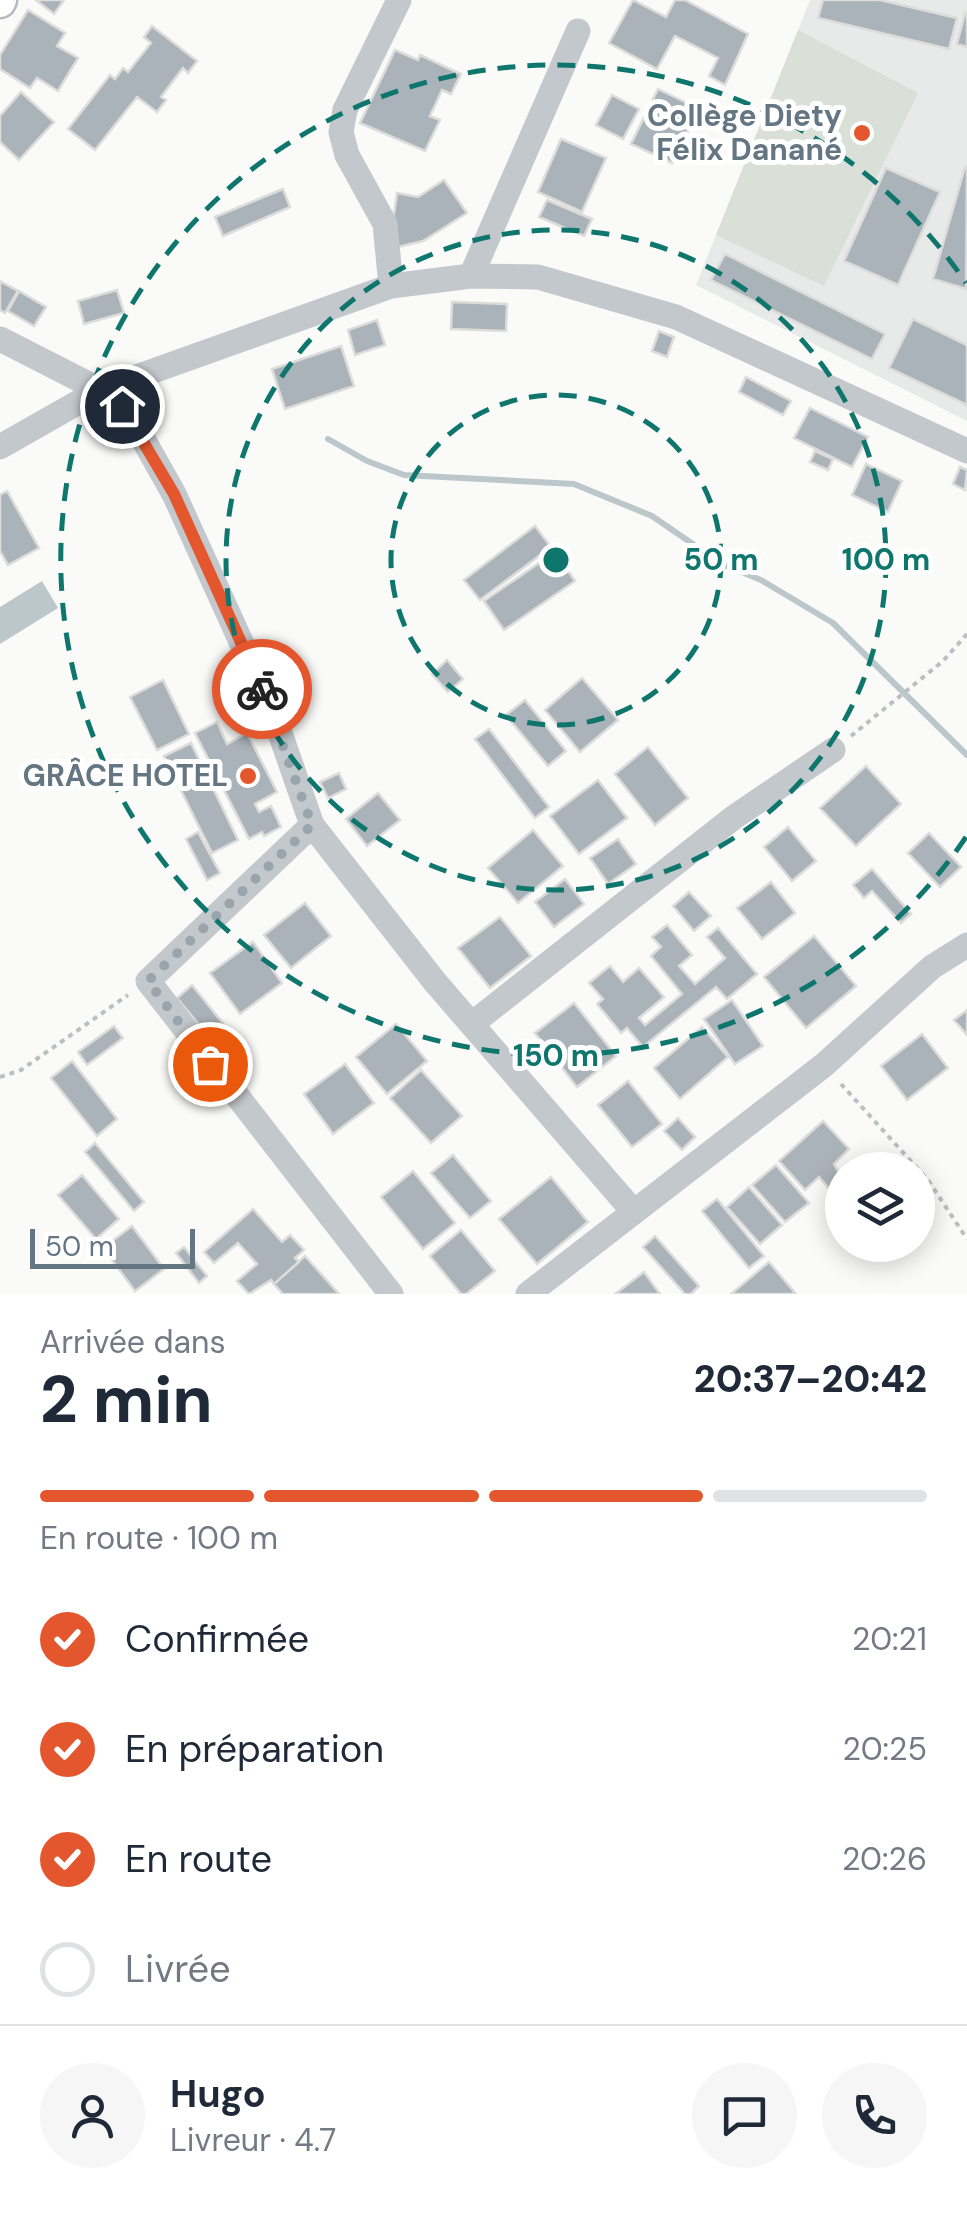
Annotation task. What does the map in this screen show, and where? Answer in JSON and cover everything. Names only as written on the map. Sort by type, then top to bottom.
[{"type":"street","points":[[391,286],[385,224],[347,155],[341,132],[345,110],[400,0]]},
{"type":"street","points":[[470,276],[578,31]]},
{"type":"street","points":[[0,447],[100,390],[391,286],[470,276],[538,277],[610,294],[676,317],[967,452]]},
{"type":"street","points":[[0,339],[100,390],[134,422],[174,494],[272,710],[312,825],[410,951],[634,1211]]},
{"type":"street","points":[[473,1023],[733,818],[833,750]]},
{"type":"street","points":[[312,825],[148,981],[391,1294]]},
{"type":"street","points":[[528,1294],[824,1065],[932,967],[967,945]]},
{"type":"path","points":[[833,750],[943,661],[967,634]]},
{"type":"path","points":[[0,1077],[21,1070],[148,981]]},
{"type":"path","points":[[824,1065],[928,1180],[967,1239]]},
{"type":"shaded area","name":"Collège Diety Félix Danané","points":[[810,0],[967,0],[967,421],[696,285]]},
{"type":"shaded area","points":[[798,30],[918,93],[824,286],[716,235]]},
{"type":"shaded area","points":[[42,581],[58,608],[0,644],[0,607]]},
{"type":"building","points":[[36,0],[64,0],[54,14]]},
{"type":"building","points":[[633,0],[666,17],[675,0],[685,0],[748,34],[725,85],[709,76],[718,58],[675,36],[657,69],[609,43]]},
{"type":"building","points":[[823,0],[880,0],[957,18],[949,49],[818,18]]},
{"type":"building","points":[[28,10],[65,33],[57,46],[78,58],[58,91],[37,78],[30,88],[0,69],[0,55]]},
{"type":"building","points":[[967,13],[967,47],[957,44]]},
{"type":"building","points":[[152,26],[197,61],[188,73],[183,68],[161,97],[166,100],[157,112],[137,97],[95,150],[68,129],[110,75],[115,79],[123,68],[128,72],[151,43],[144,37]]},
{"type":"building","points":[[395,50],[418,60],[420,55],[461,74],[451,94],[442,90],[430,116],[440,120],[425,151],[360,123]]},
{"type":"building","points":[[658,89],[699,109],[672,163],[631,144]]},
{"type":"building","points":[[21,92],[54,122],[19,160],[0,142],[0,116]]},
{"type":"building","points":[[612,95],[639,109],[623,139],[596,125]]},
{"type":"building","points":[[561,139],[606,158],[582,212],[538,192]]},
{"type":"building","points":[[967,167],[966,289],[933,279]]},
{"type":"building","points":[[886,168],[940,192],[898,285],[844,261]]},
{"type":"building","points":[[444,180],[467,213],[423,241],[389,249],[397,193],[418,197]]},
{"type":"building","points":[[283,189],[290,207],[223,236],[215,217]]},
{"type":"building","points":[[547,200],[592,219],[584,236],[539,217]]},
{"type":"building","points":[[725,254],[885,334],[872,359],[711,280]]},
{"type":"building","points":[[0,281],[18,291],[5,313],[0,310]]},
{"type":"building","points":[[117,290],[124,313],[84,324],[78,301]]},
{"type":"building","points":[[19,291],[46,307],[34,326],[8,311]]},
{"type":"building","points":[[452,302],[507,304],[506,331],[451,329]]},
{"type":"building","points":[[913,319],[967,345],[967,405],[889,368]]},
{"type":"building","points":[[377,320],[385,345],[355,355],[348,330]]},
{"type":"building","points":[[659,331],[674,337],[667,357],[652,351]]},
{"type":"building","points":[[341,346],[354,386],[285,409],[272,369]]},
{"type":"building","points":[[746,377],[791,401],[783,415],[739,392]]},
{"type":"building","points":[[810,408],[868,437],[852,467],[794,438]]},
{"type":"building","points":[[815,451],[833,459],[828,470],[810,462]]},
{"type":"building","points":[[866,464],[902,481],[888,512],[852,495]]},
{"type":"building","points":[[960,467],[967,470],[965,490],[953,484]]},
{"type":"building","points":[[7,491],[39,548],[8,565],[0,551],[0,495]]},
{"type":"building","points":[[535,526],[551,547],[480,600],[464,580]]},
{"type":"building","points":[[555,552],[575,581],[504,630],[484,601]]},
{"type":"building","points":[[447,660],[463,679],[448,692],[432,674]]},
{"type":"building","points":[[582,678],[618,720],[580,752],[545,710]]},
{"type":"building","points":[[163,680],[189,734],[157,750],[130,697]]},
{"type":"building","points":[[525,700],[566,751],[548,766],[506,715]]},
{"type":"building","points":[[217,722],[227,744],[247,733],[277,792],[255,804],[259,812],[271,806],[281,827],[264,836],[262,832],[249,839],[195,733]]},
{"type":"building","points":[[489,729],[549,807],[535,818],[475,739]]},
{"type":"building","points":[[191,743],[238,840],[212,853],[164,756]]},
{"type":"building","points":[[648,747],[688,798],[655,825],[615,774]]},
{"type":"building","points":[[866,766],[901,804],[856,846],[820,808]]},
{"type":"building","points":[[339,773],[346,789],[328,798],[320,782]]},
{"type":"building","points":[[598,780],[627,818],[579,854],[550,816]]},
{"type":"building","points":[[378,793],[400,820],[367,846],[346,819]]},
{"type":"building","points":[[788,827],[816,861],[792,881],[764,847]]},
{"type":"building","points":[[533,830],[563,866],[518,903],[488,868]]},
{"type":"building","points":[[198,832],[220,873],[207,880],[186,839]]},
{"type":"building","points":[[929,833],[961,867],[940,887],[908,853]]},
{"type":"building","points":[[618,839],[636,864],[608,884],[590,858]]},
{"type":"building","points":[[872,869],[911,914],[901,923],[872,891],[864,898],[853,885]]},
{"type":"building","points":[[565,879],[584,904],[554,927],[535,902]]},
{"type":"building","points":[[771,882],[795,913],[762,939],[737,908]]},
{"type":"building","points":[[689,892],[711,916],[694,931],[673,906]]},
{"type":"building","points":[[305,903],[331,936],[291,968],[264,935]]},
{"type":"building","points":[[500,917],[531,956],[490,988],[458,948]]},
{"type":"building","points":[[667,925],[692,955],[679,966],[695,984],[725,958],[707,937],[718,928],[757,974],[727,999],[716,987],[643,1047],[627,1028],[621,1033],[597,1004],[603,999],[589,983],[610,966],[623,982],[639,968],[664,997],[639,1018],[645,1025],[682,994],[651,956],[661,947],[652,937]]},
{"type":"building","points":[[814,936],[856,986],[806,1028],[764,977]]},
{"type":"building","points":[[253,942],[282,983],[240,1014],[210,973]]},
{"type":"building","points":[[192,985],[229,1031],[214,1043],[177,998]]},
{"type":"building","points":[[732,1000],[763,1046],[735,1064],[704,1019]]},
{"type":"building","points":[[574,1003],[616,1056],[577,1087],[535,1033]]},
{"type":"building","points":[[967,1010],[967,1035],[954,1020]]},
{"type":"building","points":[[396,1024],[427,1061],[387,1094],[356,1057]]},
{"type":"building","points":[[114,1026],[123,1038],[87,1065],[78,1052]]},
{"type":"building","points":[[702,1027],[728,1057],[680,1099],[654,1068]]},
{"type":"building","points":[[922,1034],[948,1068],[907,1100],[881,1066]]},
{"type":"building","points":[[72,1061],[117,1119],[97,1136],[51,1078]]},
{"type":"building","points":[[345,1064],[374,1103],[333,1134],[304,1094]]},
{"type":"building","points":[[421,1070],[462,1116],[431,1143],[390,1098]]},
{"type":"building","points":[[628,1081],[662,1124],[632,1147],[598,1105]]},
{"type":"building","points":[[678,1118],[695,1137],[682,1150],[664,1131]]},
{"type":"building","points":[[823,1121],[849,1149],[825,1152],[825,1184],[819,1177],[805,1190],[779,1161]]},
{"type":"building","points":[[95,1143],[144,1202],[134,1211],[85,1152]]},
{"type":"building","points":[[453,1155],[491,1201],[470,1218],[431,1173]]},
{"type":"building","points":[[776,1165],[809,1203],[785,1222],[752,1185]]},
{"type":"building","points":[[413,1171],[455,1223],[423,1249],[381,1197]]},
{"type":"building","points":[[82,1175],[119,1219],[96,1239],[58,1195]]},
{"type":"building","points":[[551,1177],[588,1222],[537,1264],[499,1219]]},
{"type":"building","points":[[749,1187],[782,1225],[760,1244],[727,1207]]},
{"type":"building","points":[[717,1199],[764,1256],[749,1268],[702,1211]]},
{"type":"building","points":[[253,1209],[282,1242],[290,1235],[304,1250],[295,1258],[299,1262],[274,1284],[271,1280],[249,1294],[237,1281],[257,1264],[238,1243],[214,1263],[204,1252]]},
{"type":"building","points":[[132,1226],[164,1269],[135,1291],[103,1248]]},
{"type":"building","points":[[461,1230],[495,1271],[466,1294],[461,1294],[430,1256]]},
{"type":"building","points":[[655,1236],[699,1286],[691,1294],[685,1294],[643,1247]]},
{"type":"building","points":[[184,1247],[207,1276],[199,1283],[176,1253]]},
{"type":"building","points":[[305,1256],[339,1294],[283,1294],[274,1284]]},
{"type":"building","points":[[769,1262],[796,1294],[731,1294]]},
{"type":"building","points":[[644,1272],[660,1294],[615,1294]]},
{"type":"waterway","points":[[328,439],[367,461],[404,475],[574,484],[652,516],[722,564],[761,580],[833,623],[967,755]]},
{"type":"way so far","points":[[210,1064],[148,981],[312,825],[262,689]]},
{"type":"place","name":"Collège Diety Félix Danané","points":[[862,133]]},
{"type":"place","name":"GRÂCE HOTEL","points":[[248,776]]},
{"type":"route","points":[[122,406],[174,494],[262,689]]}]
